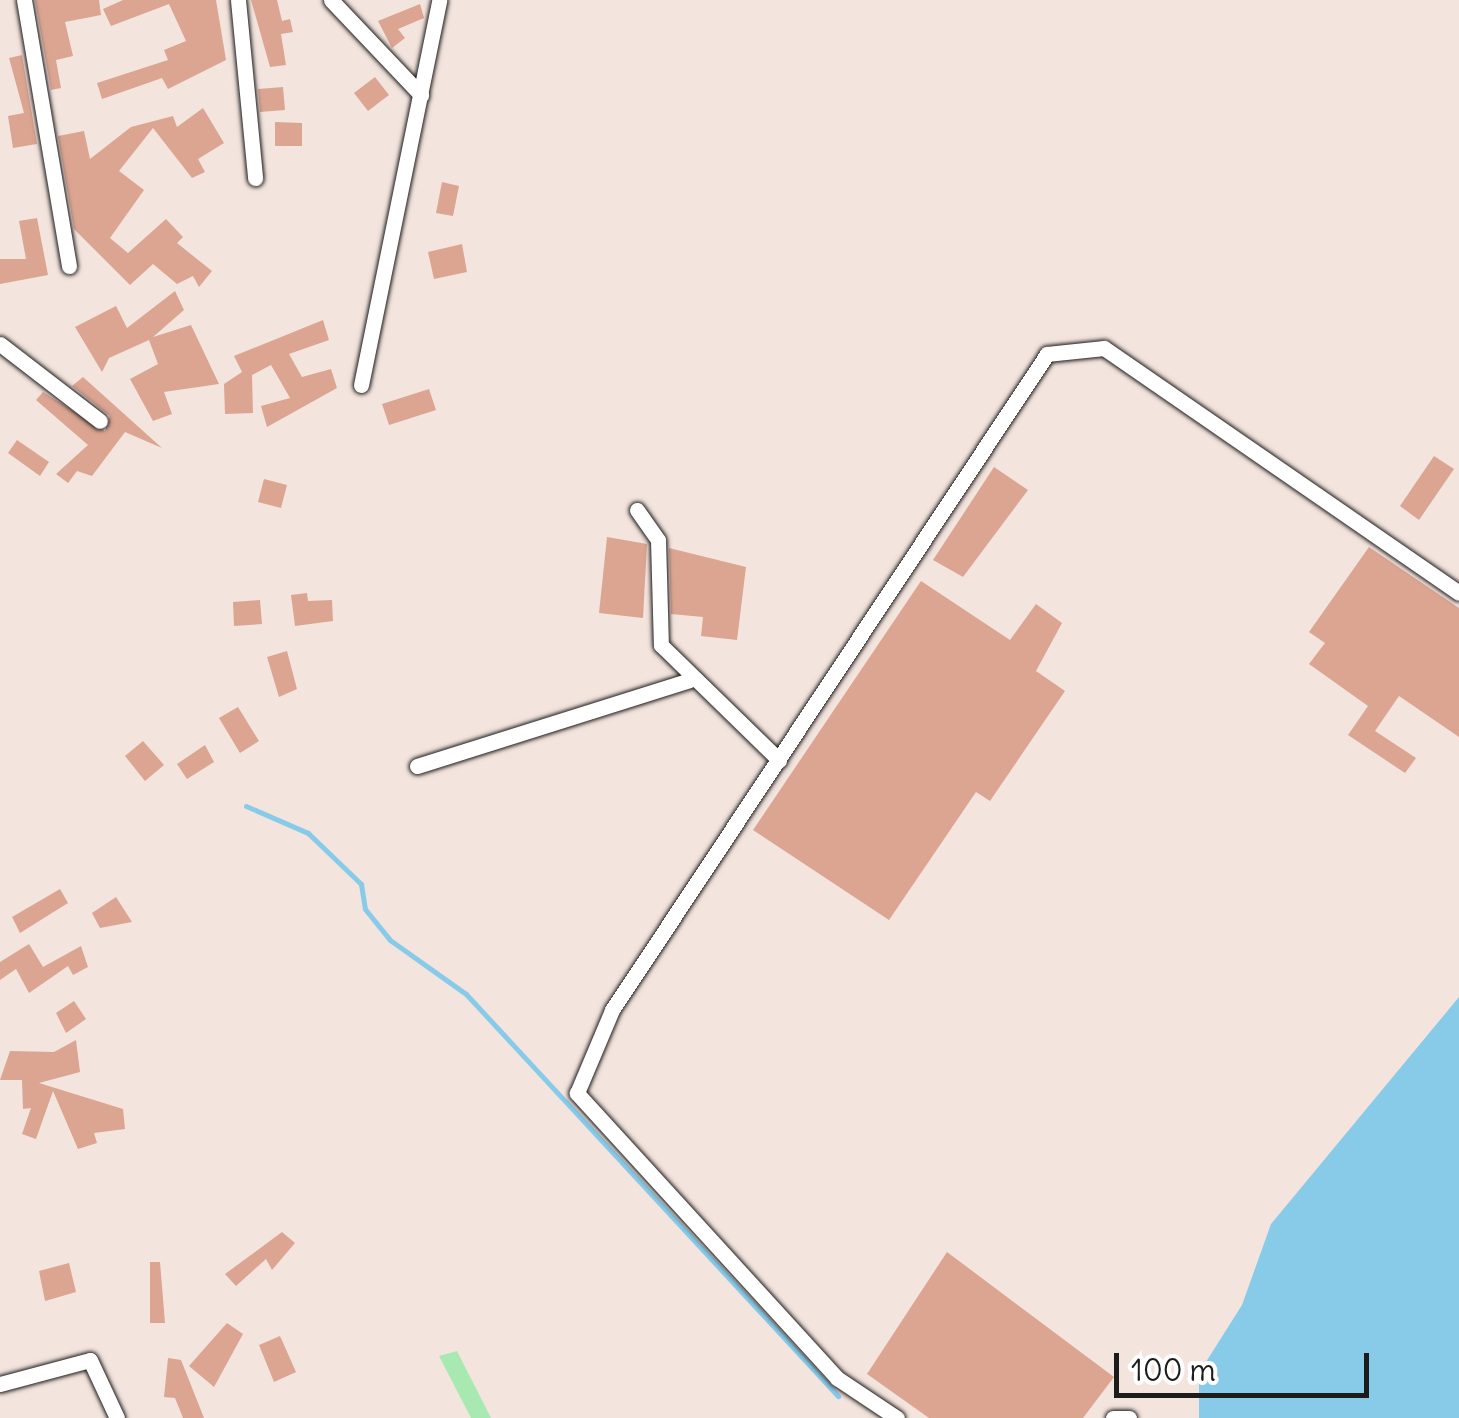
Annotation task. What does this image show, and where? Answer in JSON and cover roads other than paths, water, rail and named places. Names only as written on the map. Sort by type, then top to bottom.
[{"type":"street","points":[[24,0],[69,266]]},
{"type":"street","points":[[238,0],[255,178]]},
{"type":"street","points":[[330,0],[422,95]]},
{"type":"street","points":[[361,385],[439,0]]},
{"type":"street","points":[[0,344],[100,420]]},
{"type":"street","points":[[897,1418],[837,1378],[576,1093],[612,1010],[1047,354],[1104,348],[1459,592]]},
{"type":"street","points":[[637,510],[658,540],[661,646],[689,680],[779,760]]},
{"type":"street","points":[[417,766],[689,680]]},
{"type":"street","points":[[0,1384],[90,1360],[117,1418]]},
{"type":"street","points":[[1113,1418],[1129,1418]]},
{"type":"water","points":[[1459,997],[1459,1418],[1199,1418],[1199,1373],[1242,1305],[1271,1224]]},
{"type":"waterway","points":[[246,806],[308,833],[361,884],[365,909],[390,940],[466,994],[838,1396]]}]
